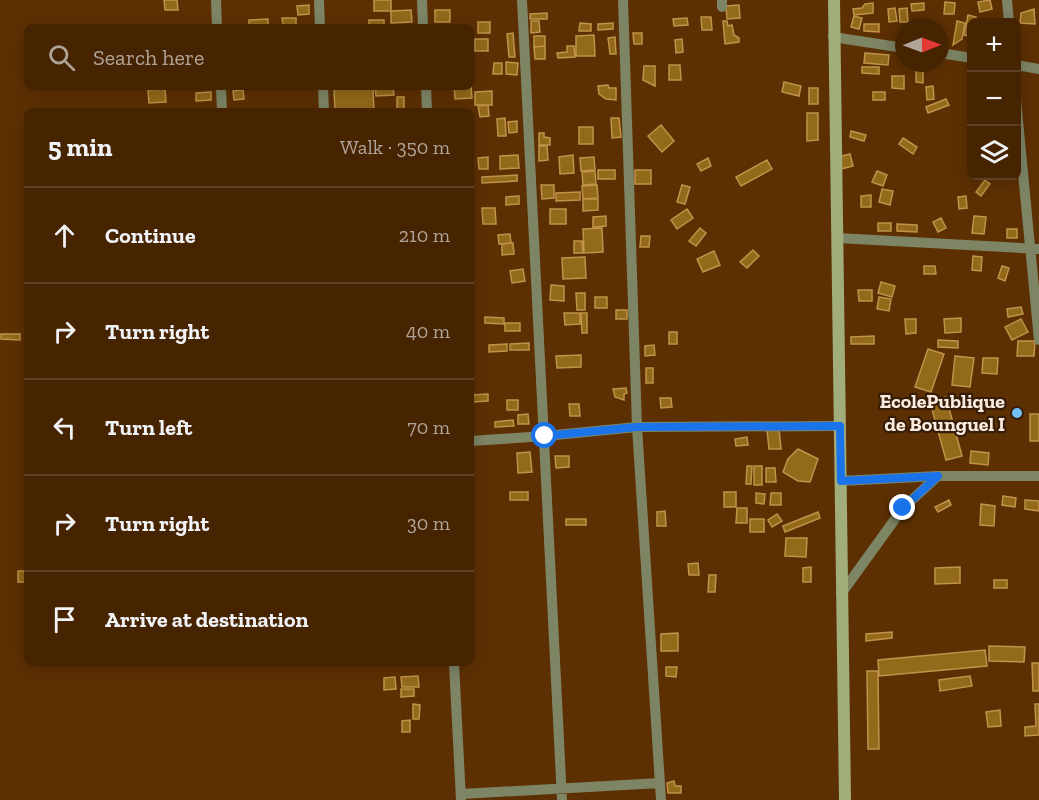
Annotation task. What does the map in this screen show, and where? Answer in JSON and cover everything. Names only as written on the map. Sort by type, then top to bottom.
[{"type":"main road","points":[[834,0],[845,800]]},
{"type":"street","points":[[216,0],[217,24]]},
{"type":"street","points":[[319,0],[320,24]]},
{"type":"street","points":[[422,0],[423,24]]},
{"type":"street","points":[[522,0],[562,794]]},
{"type":"street","points":[[623,0],[637,427],[661,800]]},
{"type":"street","points":[[1007,0],[1009,18]]},
{"type":"street","points":[[834,37],[895,47]]},
{"type":"street","points":[[949,54],[967,57]]},
{"type":"street","points":[[1021,66],[1039,69]]},
{"type":"street","points":[[221,90],[222,108]]},
{"type":"street","points":[[323,90],[324,108]]},
{"type":"street","points":[[426,90],[427,108]]},
{"type":"street","points":[[1020,126],[1035,249],[1039,340]]},
{"type":"street","points":[[837,238],[1035,249]]},
{"type":"street","points":[[474,441],[637,427],[840,426]]},
{"type":"street","points":[[842,594],[903,508],[938,476]]},
{"type":"street","points":[[841,481],[938,476],[1039,476]]},
{"type":"street","points":[[454,666],[461,797],[562,794],[660,783]]},
{"type":"building","points":[[164,0],[177,0],[178,10],[165,10]]},
{"type":"building","points":[[374,0],[391,0],[391,11],[374,11]]},
{"type":"building","points":[[990,0],[992,9],[980,12],[978,2]]},
{"type":"building","points":[[945,2],[955,3],[954,14],[944,14]]},
{"type":"building","points":[[873,3],[873,13],[854,15],[853,9]]},
{"type":"building","points":[[924,3],[924,10],[912,11],[911,4]]},
{"type":"building","points":[[309,5],[309,14],[298,15],[297,6]]},
{"type":"building","points":[[739,5],[740,18],[727,19],[726,6]]},
{"type":"building","points":[[895,8],[895,21],[889,22],[888,9]]},
{"type":"building","points":[[907,8],[908,18],[900,18],[899,9]]},
{"type":"building","points":[[1034,9],[1035,24],[1021,23],[1021,13]]},
{"type":"building","points":[[411,10],[412,22],[391,23],[391,11]]},
{"type":"building","points":[[435,10],[450,10],[450,22],[435,22]]},
{"type":"building","points":[[547,13],[547,19],[530,19],[530,14]]},
{"type":"building","points":[[854,16],[862,18],[859,29],[851,27]]},
{"type":"building","points":[[701,17],[711,17],[712,30],[702,30]]},
{"type":"building","points":[[282,18],[296,18],[296,24],[283,24]]},
{"type":"building","points":[[687,18],[688,25],[674,26],[673,19]]},
{"type":"building","points":[[268,19],[268,24],[249,24],[249,20]]},
{"type":"building","points":[[369,20],[384,20],[384,24],[369,24]]},
{"type":"building","points":[[967,20],[967,36],[964,35]]},
{"type":"building","points":[[531,21],[539,21],[540,32],[531,33]]},
{"type":"building","points":[[723,21],[727,21],[728,26],[732,25],[734,35],[739,38],[739,42],[725,44]]},
{"type":"building","points":[[957,21],[965,23],[962,39],[953,45]]},
{"type":"building","points":[[478,22],[490,22],[490,33],[478,33]]},
{"type":"building","points":[[580,23],[591,24],[591,31],[579,31]]},
{"type":"building","points":[[613,23],[613,29],[598,30],[598,24]]},
{"type":"building","points":[[864,24],[879,24],[879,32],[864,31]]},
{"type":"building","points":[[513,33],[515,57],[509,57],[507,34]]},
{"type":"building","points":[[633,33],[642,33],[642,44],[634,44]]},
{"type":"building","points":[[594,35],[595,56],[576,56],[576,36]]},
{"type":"building","points":[[534,36],[545,36],[545,46],[534,47]]},
{"type":"building","points":[[615,37],[616,54],[610,54],[608,38]]},
{"type":"building","points":[[475,39],[488,39],[488,51],[475,51]]},
{"type":"building","points":[[682,39],[683,52],[676,53],[675,40]]},
{"type":"building","points":[[545,46],[545,59],[535,59],[534,47]]},
{"type":"building","points":[[567,46],[574,46],[575,57],[558,58],[557,53],[567,52]]},
{"type":"building","points":[[865,53],[889,55],[888,65],[864,63]]},
{"type":"building","points":[[506,62],[518,63],[517,75],[506,74]]},
{"type":"building","points":[[494,63],[502,63],[502,74],[493,74]]},
{"type":"building","points":[[669,65],[680,65],[681,80],[669,80]]},
{"type":"building","points":[[644,66],[655,66],[655,86],[643,80]]},
{"type":"building","points":[[862,67],[879,67],[879,74],[862,73]]},
{"type":"building","points":[[916,72],[923,72],[923,83],[916,82]]},
{"type":"building","points":[[892,76],[904,76],[904,89],[892,88]]},
{"type":"building","points":[[784,82],[801,86],[799,96],[782,92]]},
{"type":"building","points":[[608,85],[609,88],[616,88],[616,100],[606,99],[599,94],[598,86]]},
{"type":"building","points":[[933,86],[934,99],[927,100],[926,87]]},
{"type":"building","points":[[809,88],[818,88],[818,104],[809,104]]},
{"type":"building","points":[[148,90],[165,90],[166,102],[149,103]]},
{"type":"building","points":[[243,90],[244,99],[234,100],[233,91]]},
{"type":"building","points":[[334,90],[373,90],[374,108],[335,108]]},
{"type":"building","points":[[375,90],[393,90],[394,95],[376,96]]},
{"type":"building","points":[[454,90],[471,90],[472,98],[455,99]]},
{"type":"building","points":[[492,91],[492,105],[475,105],[475,92]]},
{"type":"building","points":[[211,92],[211,100],[196,101],[196,93]]},
{"type":"building","points":[[873,92],[885,92],[885,100],[873,100]]},
{"type":"building","points":[[397,97],[404,97],[404,108],[397,108]]},
{"type":"building","points":[[946,99],[949,105],[928,113],[926,107]]},
{"type":"building","points":[[488,105],[489,116],[480,117],[478,106]]},
{"type":"building","points":[[807,113],[818,113],[818,140],[807,141]]},
{"type":"building","points":[[505,118],[506,136],[498,136],[497,119]]},
{"type":"building","points":[[611,118],[619,118],[621,137],[612,138]]},
{"type":"building","points":[[517,121],[517,132],[509,133],[508,122]]},
{"type":"building","points":[[661,125],[674,141],[662,152],[648,136]]},
{"type":"building","points":[[579,127],[593,127],[593,144],[579,144]]},
{"type":"building","points":[[851,131],[866,135],[864,141],[850,137]]},
{"type":"building","points":[[539,133],[544,133],[544,137],[550,138],[550,145],[539,145]]},
{"type":"building","points":[[903,138],[917,147],[913,154],[899,144]]},
{"type":"building","points":[[539,146],[547,146],[548,160],[539,161]]},
{"type":"building","points":[[850,154],[853,166],[841,169],[838,157]]},
{"type":"building","points":[[518,155],[519,168],[500,169],[500,156]]},
{"type":"building","points":[[573,155],[574,173],[560,174],[559,157]]},
{"type":"building","points":[[488,157],[488,169],[479,169],[478,158]]},
{"type":"building","points":[[594,157],[595,170],[581,171],[580,158]]},
{"type":"building","points":[[708,158],[711,166],[701,171],[697,164]]},
{"type":"building","points":[[767,160],[772,169],[741,186],[736,177]]},
{"type":"building","points":[[598,170],[615,170],[615,179],[598,179]]},
{"type":"building","points":[[635,170],[651,170],[651,184],[635,184]]},
{"type":"building","points":[[595,171],[596,184],[583,185],[582,172]]},
{"type":"building","points":[[877,171],[887,175],[883,186],[872,182]]},
{"type":"building","points":[[517,175],[517,181],[482,183],[482,177]]},
{"type":"building","points":[[985,180],[990,184],[981,196],[976,192]]},
{"type":"building","points":[[541,185],[554,185],[554,198],[542,199]]},
{"type":"building","points":[[597,185],[598,198],[583,199],[582,186]]},
{"type":"building","points":[[682,185],[690,187],[685,204],[677,202]]},
{"type":"building","points":[[882,189],[893,191],[890,205],[879,202]]},
{"type":"building","points":[[580,192],[580,200],[556,201],[556,193]]},
{"type":"building","points":[[871,195],[871,207],[861,207],[861,196]]},
{"type":"building","points":[[519,196],[519,204],[506,205],[506,197]]},
{"type":"building","points":[[966,196],[967,208],[959,209],[958,197]]},
{"type":"building","points":[[583,199],[598,199],[598,210],[583,211]]},
{"type":"building","points":[[482,208],[495,208],[496,224],[483,224]]},
{"type":"building","points":[[550,209],[566,209],[566,224],[550,224]]},
{"type":"building","points":[[687,209],[693,218],[677,229],[671,220]]},
{"type":"building","points":[[606,216],[606,226],[593,227],[593,217]]},
{"type":"building","points":[[974,216],[986,217],[984,234],[972,233]]},
{"type":"building","points":[[941,218],[946,228],[938,232],[933,222]]},
{"type":"building","points":[[878,223],[891,223],[891,231],[878,231]]},
{"type":"building","points":[[897,224],[917,225],[917,232],[897,231]]},
{"type":"building","points":[[602,228],[603,252],[584,253],[583,229]]},
{"type":"building","points":[[700,228],[706,233],[696,246],[689,241]]},
{"type":"building","points":[[1007,229],[1017,229],[1017,238],[1007,238]]},
{"type":"building","points":[[510,234],[511,243],[499,244],[498,235]]},
{"type":"building","points":[[641,236],[650,236],[649,247],[640,247]]},
{"type":"building","points":[[574,241],[582,241],[583,253],[574,253]]},
{"type":"building","points":[[513,243],[514,254],[502,255],[502,244]]},
{"type":"building","points":[[753,250],[759,256],[747,268],[740,262]]},
{"type":"building","points":[[714,251],[720,265],[703,272],[697,259]]},
{"type":"building","points":[[973,256],[982,257],[981,271],[972,270]]},
{"type":"building","points":[[585,257],[586,278],[563,279],[562,258]]},
{"type":"building","points":[[924,266],[935,266],[936,274],[924,274]]},
{"type":"building","points":[[1002,266],[1009,268],[1005,281],[998,278]]},
{"type":"building","points":[[523,269],[525,281],[512,283],[510,271]]},
{"type":"building","points":[[881,282],[895,286],[892,297],[878,293]]},
{"type":"building","points":[[551,285],[564,286],[564,301],[550,300]]},
{"type":"building","points":[[858,290],[872,290],[872,301],[859,301]]},
{"type":"building","points":[[576,293],[585,293],[585,310],[577,310]]},
{"type":"building","points":[[595,297],[607,297],[607,308],[595,308]]},
{"type":"building","points":[[879,297],[891,299],[889,311],[877,309]]},
{"type":"building","points":[[1021,307],[1023,314],[1008,317],[1007,309]]},
{"type":"building","points":[[616,310],[627,310],[627,319],[616,319]]},
{"type":"building","points":[[564,313],[580,313],[580,324],[565,325]]},
{"type":"building","points":[[581,313],[587,313],[587,333],[582,333]]},
{"type":"building","points":[[485,317],[504,318],[504,324],[485,323]]},
{"type":"building","points":[[961,318],[961,332],[945,333],[944,319]]},
{"type":"building","points":[[905,319],[916,319],[916,333],[906,334]]},
{"type":"building","points":[[1021,319],[1028,332],[1012,340],[1005,327]]},
{"type":"building","points":[[505,323],[520,323],[520,331],[505,331]]},
{"type":"building","points":[[669,332],[677,332],[677,344],[669,344]]},
{"type":"building","points":[[1,334],[20,334],[20,340],[1,339]]},
{"type":"building","points":[[874,336],[874,344],[851,344],[851,337]]},
{"type":"building","points":[[938,340],[958,341],[958,348],[938,347]]},
{"type":"building","points":[[1018,341],[1035,341],[1034,356],[1017,356]]},
{"type":"building","points":[[529,343],[529,350],[510,350],[510,344]]},
{"type":"building","points":[[507,344],[507,351],[489,352],[489,345]]},
{"type":"building","points":[[654,345],[655,355],[645,356],[645,346]]},
{"type":"building","points":[[928,349],[944,354],[931,392],[915,387]]},
{"type":"building","points":[[581,355],[581,367],[557,368],[556,356]]},
{"type":"building","points":[[955,356],[974,358],[970,387],[952,385]]},
{"type":"building","points":[[983,358],[998,358],[997,374],[982,373]]},
{"type":"building","points":[[646,368],[653,368],[653,383],[646,383]]},
{"type":"building","points":[[626,388],[627,393],[624,394],[624,400],[615,397],[613,389]]},
{"type":"building","points":[[488,394],[488,401],[474,402],[474,395]]},
{"type":"building","points":[[946,397],[962,456],[946,460],[930,402]]},
{"type":"building","points":[[660,398],[671,398],[672,407],[661,408]]},
{"type":"building","points":[[507,400],[518,400],[518,410],[507,410]]},
{"type":"building","points":[[569,404],[579,404],[580,416],[570,416]]},
{"type":"building","points":[[528,414],[529,424],[518,424],[518,415]]},
{"type":"building","points":[[1030,414],[1039,414],[1039,441],[1030,441]]},
{"type":"building","points":[[513,420],[514,426],[495,427],[495,422]]},
{"type":"building","points":[[779,429],[781,449],[769,449],[767,430]]},
{"type":"building","points":[[747,437],[748,445],[736,446],[735,439]]},
{"type":"building","points":[[798,449],[818,459],[810,482],[798,481],[783,472],[788,459]]},
{"type":"building","points":[[971,451],[989,453],[988,465],[970,463]]},
{"type":"building","points":[[530,452],[532,472],[518,473],[517,453]]},
{"type":"building","points":[[555,456],[569,456],[569,467],[556,468]]},
{"type":"building","points":[[747,466],[752,466],[751,484],[746,484]]},
{"type":"building","points":[[754,466],[762,466],[762,485],[754,485]]},
{"type":"building","points":[[766,468],[775,468],[776,482],[766,482]]},
{"type":"building","points":[[510,492],[528,492],[528,500],[510,500]]},
{"type":"building","points":[[724,492],[736,492],[736,507],[724,507]]},
{"type":"building","points":[[756,493],[765,494],[764,504],[756,503]]},
{"type":"building","points":[[771,493],[781,493],[781,505],[770,505]]},
{"type":"building","points":[[1003,496],[1016,498],[1015,507],[1002,505]]},
{"type":"building","points":[[949,500],[951,505],[938,512],[935,507]]},
{"type":"building","points":[[1025,500],[1039,501],[1039,511],[1025,509]]},
{"type":"building","points":[[981,504],[995,506],[994,526],[980,525]]},
{"type":"building","points":[[737,508],[747,508],[747,523],[736,523]]},
{"type":"building","points":[[665,511],[666,526],[657,526],[657,512]]},
{"type":"building","points":[[818,512],[820,518],[785,532],[783,526]]},
{"type":"building","points":[[777,514],[782,521],[772,527],[768,520]]},
{"type":"building","points":[[566,519],[586,519],[586,525],[566,525]]},
{"type":"building","points":[[750,519],[764,519],[764,532],[750,532]]},
{"type":"building","points":[[786,538],[807,538],[806,557],[785,556]]},
{"type":"building","points":[[698,563],[699,575],[689,575],[688,564]]},
{"type":"building","points":[[811,567],[811,582],[803,582],[803,568]]},
{"type":"building","points":[[960,567],[960,583],[935,584],[935,568]]},
{"type":"building","points":[[18,571],[24,571],[24,582],[18,582]]},
{"type":"building","points":[[709,575],[716,575],[715,592],[708,592]]},
{"type":"building","points":[[994,580],[1007,580],[1007,588],[994,588]]},
{"type":"building","points":[[892,632],[892,638],[866,641],[866,634]]},
{"type":"building","points":[[678,633],[678,651],[661,651],[661,634]]},
{"type":"building","points":[[989,646],[1025,647],[1024,662],[989,661]]},
{"type":"building","points":[[985,650],[987,666],[879,676],[878,660]]},
{"type":"building","points":[[1032,663],[1039,663],[1039,691],[1033,691]]},
{"type":"building","points":[[666,667],[677,667],[676,677],[666,676]]},
{"type":"building","points":[[867,671],[878,671],[879,749],[868,749]]},
{"type":"building","points":[[418,676],[419,687],[402,687],[401,677]]},
{"type":"building","points":[[970,676],[972,686],[940,691],[939,680]]},
{"type":"building","points":[[395,677],[396,689],[384,690],[384,678]]},
{"type":"building","points":[[401,689],[414,689],[414,696],[401,697]]},
{"type":"building","points":[[413,704],[420,705],[419,719],[413,719]]},
{"type":"building","points":[[1035,704],[1039,704],[1039,735],[1025,736],[1025,727],[1036,726]]},
{"type":"building","points":[[1000,710],[1001,726],[988,727],[986,712]]},
{"type":"building","points":[[410,720],[410,732],[402,732],[402,721]]},
{"type":"building","points":[[674,781],[675,786],[681,786],[681,793],[668,793],[667,783]]},
{"type":"place","name":"EcolePublique de Bounguel I","points":[[1017,413]]},
{"type":"route","points":[[545,436],[637,427],[840,426],[841,481],[938,476],[903,508]]}]
